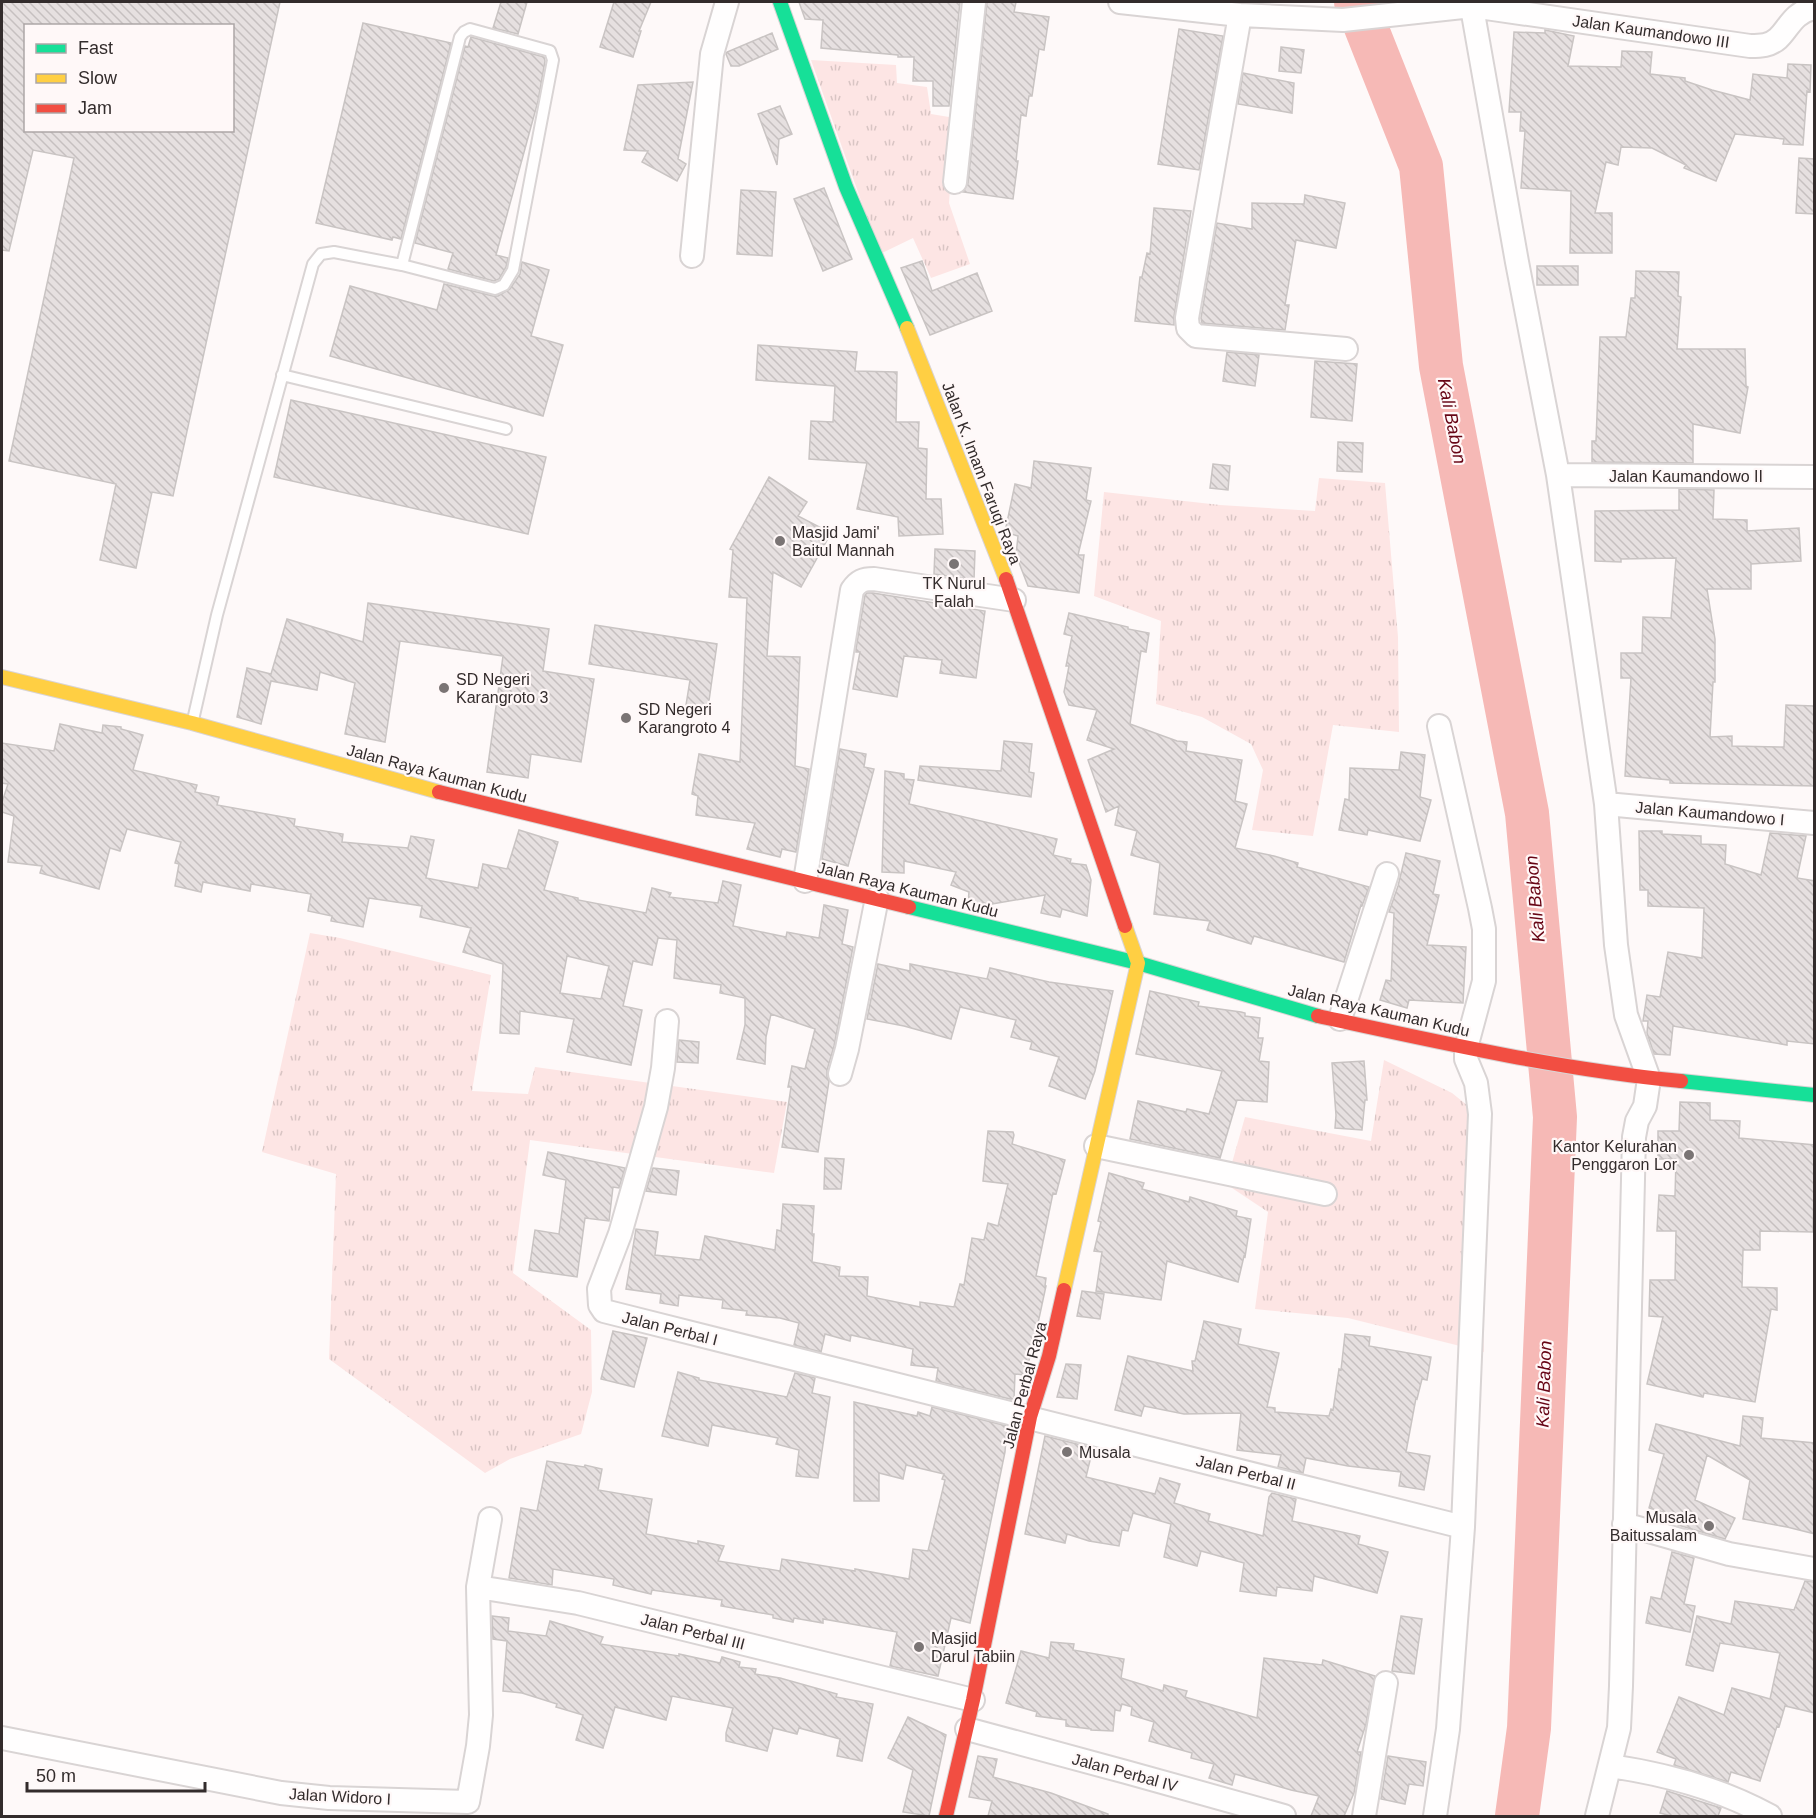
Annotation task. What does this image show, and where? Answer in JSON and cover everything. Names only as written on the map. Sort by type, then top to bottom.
[{"type":"street","points":[[692,256],[712,54],[727,2]]},
{"type":"street","name":"Jalan K. Imam Faruqi Raya","points":[[780,2],[846,187],[909,332],[1014,600],[1138,963]]},
{"type":"street","points":[[956,182],[974,2]]},
{"type":"street","name":"Jalan Kaumandowo III","points":[[1120,2],[1237,8],[1343,20],[1466,5],[1750,46],[1766,45],[1780,38],[1794,17],[1815,8]]},
{"type":"street","points":[[1466,5],[1558,475],[1606,804],[1616,945],[1626,1016],[1645,1106],[1637,1121],[1634,1137],[1619,1728],[1597,1816]]},
{"type":"street","points":[[1237,8],[1187,318],[1188,328],[1196,336],[1346,349]]},
{"type":"street","name":"Jalan Kaumandowo II","points":[[1558,475],[1815,477]]},
{"type":"street","points":[[805,881],[852,590],[856,584],[862,579],[874,579],[1014,600]]},
{"type":"street","name":"Jalan Raya Kauman Kudu","points":[[2,677],[192,723],[408,784],[1138,963],[1311,1014],[1469,1048],[1638,1078],[1815,1095]]},
{"type":"street","points":[[1435,1816],[1448,1729],[1463,1527],[1480,1114],[1476,1083],[1466,1059],[1484,981],[1484,929],[1438,726]]},
{"type":"street","name":"Jalan Kaumandowo I","points":[[1606,804],[1815,823]]},
{"type":"street","points":[[1340,1019],[1387,874]]},
{"type":"street","points":[[840,1074],[877,898]]},
{"type":"street","name":"Jalan Perbal Raya","points":[[946,1816],[967,1730],[1030,1417],[1049,1356],[1138,963]]},
{"type":"street","name":"Jalan Perbal I","points":[[668,1021],[656,1107],[620,1234],[599,1289],[600,1305],[604,1311],[1030,1417]]},
{"type":"street","points":[[1096,1146],[1325,1194]]},
{"type":"street","name":"Jalan Perbal II","points":[[1030,1417],[1463,1527]]},
{"type":"street","points":[[478,1587],[490,1519]]},
{"type":"street","points":[[1624,1524],[1729,1554],[1815,1569]]},
{"type":"street","name":"Jalan Perbal III","points":[[478,1587],[578,1603],[973,1700]]},
{"type":"street","name":"Jalan Widoro I","points":[[2,1738],[281,1793],[469,1809],[481,1715],[478,1587]]},
{"type":"street","points":[[1364,1816],[1386,1683]]},
{"type":"street","name":"Jalan Perbal IV","points":[[967,1730],[1284,1816]]},
{"type":"street","points":[[1610,1766],[1640,1771],[1712,1791],[1743,1802],[1770,1816]]},
{"type":"lane","points":[[192,723],[217,615],[316,258],[334,252],[402,265],[495,289],[504,285],[513,270],[553,60],[550,51],[470,29],[460,37],[402,265]]},
{"type":"lane","points":[[282,375],[506,429]]},
{"type":"green space","points":[[811,60],[896,65],[897,83],[927,87],[931,114],[955,118],[949,203],[970,264],[931,278],[913,238],[880,254]]},
{"type":"green space","points":[[1319,478],[1385,483],[1398,637],[1399,732],[1333,725],[1313,836],[1252,830],[1263,770],[1251,744],[1202,717],[1156,704],[1161,621],[1094,596],[1104,492],[1220,505],[1315,511]]},
{"type":"green space","points":[[310,933],[340,938],[491,975],[472,1091],[528,1094],[535,1067],[787,1102],[774,1173],[530,1140],[513,1273],[591,1330],[592,1392],[581,1434],[510,1459],[485,1473],[329,1359],[336,1174],[262,1152]]},
{"type":"green space","points":[[1384,1060],[1452,1093],[1488,1122],[1484,1352],[1348,1318],[1255,1309],[1268,1212],[1226,1184],[1245,1117],[1371,1141]]},
{"type":"building","points":[[2,2],[280,2],[173,496],[152,492],[136,568],[100,560],[116,484],[9,461],[74,158],[33,150],[9,251],[2,250]]},
{"type":"building","points":[[501,2],[527,2],[518,34],[493,28]]},
{"type":"building","points":[[614,2],[651,2],[639,31],[641,31],[633,57],[600,47]]},
{"type":"building","points":[[799,2],[960,2],[949,106],[933,106],[933,81],[913,81],[914,57],[821,48],[823,20],[805,19]]},
{"type":"building","points":[[987,2],[1016,2],[1014,12],[1049,17],[1044,50],[1039,49],[1032,96],[1029,96],[1026,116],[1021,115],[1013,199],[963,192],[968,183]]},
{"type":"building","points":[[363,23],[451,43],[401,239],[393,237],[392,240],[316,223]]},
{"type":"building","points":[[1179,29],[1223,36],[1199,170],[1158,164]]},
{"type":"building","points":[[1545,30],[1574,36],[1568,66],[1621,67],[1622,51],[1652,52],[1650,74],[1685,78],[1685,81],[1750,100],[1753,74],[1787,78],[1788,64],[1811,65],[1803,145],[1783,144],[1784,139],[1735,134],[1716,181],[1684,168],[1686,165],[1652,148],[1621,147],[1618,165],[1606,162],[1595,213],[1612,213],[1612,253],[1570,253],[1571,191],[1521,188],[1525,131],[1520,131],[1521,112],[1509,112],[1514,32],[1545,33]]},
{"type":"building","points":[[772,33],[778,49],[739,66],[731,66],[727,52]]},
{"type":"building","points":[[471,37],[544,57],[545,61],[538,101],[496,255],[508,258],[506,267],[499,279],[494,281],[448,269],[453,253],[415,243],[465,46],[468,47]]},
{"type":"building","points":[[1281,47],[1304,50],[1301,73],[1279,71]]},
{"type":"building","points":[[1243,73],[1294,83],[1292,113],[1238,104]]},
{"type":"building","points":[[693,82],[678,159],[686,164],[677,181],[642,162],[648,151],[624,150],[638,85]]},
{"type":"building","points":[[780,106],[792,134],[779,139],[777,165],[758,114]]},
{"type":"building","points":[[1799,158],[1815,159],[1815,214],[1796,213]]},
{"type":"building","points":[[824,188],[852,259],[823,271],[794,199]]},
{"type":"building","points":[[741,190],[776,192],[772,256],[737,254]]},
{"type":"building","points":[[1305,195],[1345,203],[1336,248],[1296,240],[1285,305],[1289,305],[1285,330],[1202,323],[1217,223],[1252,229],[1252,203],[1304,204]]},
{"type":"building","points":[[1154,208],[1191,211],[1174,325],[1135,321],[1140,277],[1142,277],[1147,253],[1150,254]]},
{"type":"building","points":[[922,261],[932,291],[977,273],[992,311],[930,335],[901,268]]},
{"type":"building","points":[[522,262],[549,270],[531,336],[563,345],[543,416],[330,356],[350,286],[437,310],[444,284],[498,296],[510,289],[520,274]]},
{"type":"building","points":[[1537,266],[1578,266],[1578,285],[1537,285]]},
{"type":"building","points":[[1636,271],[1679,272],[1678,296],[1681,297],[1677,349],[1745,349],[1746,386],[1748,387],[1740,433],[1693,424],[1693,463],[1592,462],[1592,441],[1596,441],[1600,337],[1626,337],[1631,298],[1635,298]]},
{"type":"building","points":[[758,345],[857,352],[855,371],[897,372],[896,422],[919,422],[918,448],[927,449],[926,499],[941,499],[943,534],[899,536],[898,517],[857,509],[867,463],[809,459],[811,421],[833,422],[835,386],[756,380]]},
{"type":"building","points":[[1227,352],[1259,355],[1255,386],[1223,381]]},
{"type":"building","points":[[1315,361],[1357,364],[1352,421],[1311,417]]},
{"type":"building","points":[[291,400],[546,457],[528,534],[274,477]]},
{"type":"building","points":[[1338,442],[1363,443],[1362,472],[1337,471]]},
{"type":"building","points":[[1034,461],[1091,468],[1086,500],[1091,501],[1078,555],[1084,555],[1079,593],[1028,586],[1016,555],[1018,536],[1008,533],[1006,527],[1015,484],[1031,488]]},
{"type":"building","points":[[1213,464],[1230,466],[1228,490],[1210,488]]},
{"type":"building","points":[[769,477],[807,502],[798,516],[831,533],[801,587],[773,572],[767,656],[800,657],[795,766],[809,769],[796,852],[782,849],[780,857],[747,849],[755,823],[696,815],[698,796],[692,794],[699,754],[740,762],[747,598],[729,597],[733,550],[730,549]]},
{"type":"building","points":[[1679,489],[1714,490],[1713,519],[1747,520],[1747,531],[1799,528],[1801,561],[1751,564],[1751,589],[1707,589],[1715,639],[1715,682],[1713,682],[1710,737],[1732,736],[1732,746],[1784,747],[1786,705],[1815,706],[1815,786],[1670,783],[1670,780],[1625,776],[1631,678],[1621,678],[1621,653],[1642,653],[1643,617],[1671,618],[1676,558],[1621,559],[1621,562],[1595,561],[1595,511],[1679,510]]},
{"type":"building","name":"TK Nurul Falah","points":[[935,549],[975,551],[974,580],[934,574]]},
{"type":"building","points":[[867,593],[985,611],[976,678],[940,673],[942,660],[904,656],[897,697],[853,689],[860,652],[856,652],[856,649]]},
{"type":"building","points":[[368,603],[549,629],[543,671],[594,679],[581,762],[531,754],[528,778],[487,772],[503,656],[400,641],[385,742],[345,734],[355,683],[320,672],[317,690],[271,681],[261,724],[237,717],[247,668],[271,674],[287,619],[363,642]]},
{"type":"building","points":[[1069,613],[1149,633],[1146,652],[1141,651],[1130,724],[1177,741],[1187,742],[1186,751],[1242,760],[1235,801],[1247,804],[1235,848],[1274,856],[1298,863],[1297,867],[1369,887],[1361,905],[1344,962],[1254,936],[1251,944],[1207,930],[1210,921],[1154,914],[1160,863],[1131,855],[1137,831],[1115,825],[1119,806],[1106,812],[1088,760],[1114,749],[1087,740],[1097,710],[1069,705],[1064,692],[1072,636],[1064,634]]},
{"type":"building","points":[[595,625],[717,644],[708,708],[686,705],[690,680],[589,664]]},
{"type":"building","points":[[60,724],[102,733],[103,725],[121,727],[121,729],[143,735],[133,770],[197,785],[195,792],[219,797],[217,805],[295,819],[294,826],[343,834],[342,842],[408,848],[411,836],[434,840],[426,878],[478,888],[483,864],[507,869],[519,830],[558,842],[544,890],[578,898],[578,900],[646,913],[652,888],[671,893],[669,897],[718,903],[723,881],[741,885],[733,926],[786,937],[787,932],[819,938],[824,905],[848,910],[842,944],[853,947],[834,1046],[827,1070],[829,1081],[818,1152],[782,1147],[792,1066],[805,1069],[815,1029],[771,1014],[766,1037],[765,1064],[737,1059],[745,1025],[745,998],[720,993],[721,985],[674,978],[677,940],[658,938],[652,965],[633,961],[623,1006],[642,1010],[631,1065],[567,1052],[574,1019],[520,1011],[519,1034],[500,1033],[503,964],[463,952],[471,928],[420,917],[422,906],[369,898],[363,927],[331,921],[332,916],[308,911],[311,894],[251,884],[250,891],[203,882],[201,892],[175,886],[179,864],[175,863],[181,842],[127,829],[120,851],[110,848],[99,889],[40,873],[42,866],[8,862],[14,816],[2,812],[2,802],[8,784],[2,783],[2,743],[54,751]],"holes":[[[567,956],[609,966],[601,999],[560,993]]]},
{"type":"building","points":[[1004,741],[1032,744],[1029,772],[1034,773],[1031,797],[918,780],[920,766],[1001,771]]},
{"type":"building","points":[[840,749],[866,754],[864,767],[874,769],[848,866],[822,859]]},
{"type":"building","points":[[1401,752],[1425,755],[1420,797],[1431,800],[1420,841],[1368,830],[1367,835],[1339,830],[1345,799],[1349,800],[1350,768],[1399,770]]},
{"type":"building","points":[[885,771],[904,774],[904,779],[914,780],[909,804],[1057,839],[1053,855],[1071,859],[1070,863],[1086,865],[1091,880],[1087,916],[1062,909],[1060,917],[1041,913],[1045,895],[992,904],[968,902],[969,892],[951,885],[956,872],[904,861],[904,873],[882,872]]},
{"type":"building","points":[[1639,831],[1662,831],[1662,834],[1701,836],[1701,844],[1726,845],[1725,864],[1761,875],[1770,833],[1806,836],[1797,878],[1815,881],[1815,1044],[1787,1041],[1787,1045],[1673,1026],[1670,1055],[1654,1054],[1647,1033],[1648,1021],[1643,1021],[1647,995],[1660,997],[1668,952],[1702,958],[1704,908],[1648,906],[1648,890],[1640,890]]},
{"type":"building","points":[[1406,853],[1440,861],[1433,894],[1439,895],[1427,945],[1466,947],[1463,1003],[1409,1000],[1407,1008],[1380,1000],[1386,980],[1391,981],[1394,913],[1389,912]]},
{"type":"building","points":[[878,964],[910,971],[910,964],[987,979],[990,968],[1049,982],[1113,991],[1095,1071],[1085,1099],[1049,1086],[1059,1057],[1030,1049],[1032,1042],[1011,1037],[1016,1020],[960,1007],[951,1039],[867,1019]]},
{"type":"building","points":[[1150,991],[1199,1002],[1198,1006],[1241,1012],[1245,1013],[1245,1016],[1260,1018],[1258,1038],[1263,1038],[1259,1061],[1269,1062],[1267,1102],[1237,1100],[1220,1158],[1130,1139],[1138,1101],[1186,1112],[1187,1109],[1209,1114],[1222,1071],[1136,1054]]},
{"type":"building","points":[[679,1040],[699,1042],[698,1063],[677,1062]]},
{"type":"building","points":[[1364,1061],[1367,1100],[1365,1100],[1362,1130],[1335,1128],[1332,1063]]},
{"type":"building","points":[[1680,1102],[1710,1103],[1710,1120],[1740,1121],[1739,1138],[1815,1145],[1813,1232],[1760,1231],[1760,1250],[1743,1250],[1742,1287],[1777,1288],[1777,1310],[1771,1309],[1755,1402],[1704,1393],[1703,1397],[1647,1384],[1663,1317],[1649,1316],[1650,1280],[1675,1280],[1676,1231],[1657,1231],[1659,1195],[1675,1196],[1676,1159],[1658,1159],[1658,1131],[1679,1131]]},
{"type":"building","points":[[988,1131],[1013,1132],[1012,1144],[1065,1160],[1056,1194],[1053,1193],[1036,1276],[1046,1278],[1046,1286],[1032,1351],[1024,1375],[1015,1374],[1014,1399],[936,1381],[938,1368],[911,1365],[913,1349],[851,1335],[850,1341],[825,1334],[821,1352],[794,1345],[799,1323],[780,1318],[746,1315],[747,1311],[722,1308],[723,1300],[679,1295],[678,1306],[660,1303],[661,1294],[626,1289],[636,1229],[658,1232],[655,1255],[700,1260],[705,1236],[775,1250],[777,1230],[781,1231],[783,1204],[814,1206],[812,1262],[840,1267],[839,1276],[868,1277],[867,1296],[920,1307],[920,1302],[954,1307],[960,1284],[964,1285],[972,1238],[984,1240],[988,1223],[998,1226],[1008,1184],[983,1181]]},
{"type":"building","points":[[548,1152],[625,1168],[619,1188],[613,1187],[609,1221],[585,1218],[577,1277],[529,1270],[535,1230],[559,1234],[566,1180],[543,1175]]},
{"type":"building","points":[[825,1158],[844,1159],[841,1189],[824,1189]]},
{"type":"building","points":[[653,1168],[679,1171],[676,1195],[646,1191]]},
{"type":"building","points":[[1109,1173],[1144,1183],[1142,1189],[1189,1202],[1190,1197],[1237,1211],[1236,1216],[1251,1219],[1245,1257],[1238,1282],[1167,1261],[1161,1300],[1096,1291],[1102,1252],[1094,1251]]},
{"type":"building","points":[[1082,1291],[1104,1294],[1100,1319],[1077,1316]]},
{"type":"building","points":[[1204,1321],[1241,1329],[1238,1344],[1279,1353],[1267,1407],[1275,1408],[1275,1412],[1329,1416],[1331,1409],[1333,1410],[1339,1369],[1341,1370],[1345,1334],[1370,1337],[1369,1346],[1431,1357],[1427,1380],[1422,1379],[1416,1398],[1406,1452],[1430,1456],[1424,1490],[1399,1486],[1401,1472],[1306,1458],[1303,1473],[1278,1467],[1281,1455],[1237,1450],[1241,1413],[1184,1414],[1144,1406],[1141,1416],[1115,1410],[1128,1356],[1193,1371],[1192,1361],[1195,1361]]},
{"type":"building","points":[[613,1331],[647,1338],[634,1387],[601,1379]]},
{"type":"building","points":[[1066,1364],[1081,1365],[1077,1399],[1057,1397]]},
{"type":"building","points":[[678,1372],[699,1378],[699,1380],[787,1397],[795,1373],[815,1378],[812,1393],[830,1397],[818,1478],[796,1476],[799,1450],[776,1444],[778,1438],[712,1425],[708,1446],[662,1436]]},
{"type":"building","points":[[854,1402],[917,1416],[918,1412],[930,1416],[932,1407],[1007,1426],[1005,1452],[970,1623],[951,1618],[938,1676],[890,1666],[897,1632],[823,1619],[823,1623],[794,1618],[793,1622],[773,1618],[773,1615],[721,1606],[722,1600],[652,1590],[651,1594],[613,1585],[614,1579],[553,1569],[552,1585],[509,1578],[521,1508],[537,1511],[547,1461],[602,1469],[598,1490],[652,1499],[646,1534],[698,1544],[698,1541],[724,1546],[718,1561],[780,1571],[782,1559],[909,1579],[913,1549],[928,1551],[945,1480],[942,1479],[944,1474],[906,1465],[903,1479],[879,1473],[879,1501],[854,1501]]},
{"type":"building","points":[[1743,1416],[1763,1418],[1761,1438],[1815,1443],[1815,1534],[1743,1519],[1750,1480],[1707,1455],[1695,1500],[1735,1518],[1725,1539],[1678,1525],[1680,1517],[1649,1508],[1664,1454],[1649,1450],[1656,1424],[1740,1446]]},
{"type":"building","points":[[1045,1436],[1093,1448],[1086,1477],[1155,1494],[1160,1478],[1180,1484],[1174,1503],[1210,1514],[1208,1521],[1263,1536],[1269,1497],[1272,1493],[1296,1499],[1292,1521],[1360,1536],[1358,1544],[1388,1552],[1377,1593],[1314,1576],[1312,1591],[1277,1587],[1276,1596],[1240,1591],[1244,1563],[1201,1551],[1197,1566],[1164,1557],[1171,1524],[1133,1513],[1128,1531],[1122,1530],[1119,1546],[1089,1541],[1067,1534],[1065,1543],[1025,1534]]},
{"type":"building","points":[[1672,1552],[1694,1558],[1684,1604],[1695,1606],[1690,1632],[1646,1623],[1651,1597],[1661,1599]]},
{"type":"building","points":[[1805,1581],[1815,1582],[1815,1713],[1785,1706],[1760,1781],[1731,1772],[1728,1782],[1674,1765],[1676,1759],[1657,1752],[1679,1697],[1724,1715],[1732,1688],[1770,1699],[1780,1653],[1720,1643],[1713,1671],[1686,1665],[1697,1616],[1731,1624],[1735,1601],[1794,1610]]},
{"type":"building","points":[[492,1616],[509,1618],[508,1631],[546,1636],[550,1621],[603,1637],[600,1644],[679,1656],[679,1654],[720,1663],[722,1657],[740,1662],[739,1667],[756,1669],[755,1674],[780,1678],[837,1694],[836,1697],[873,1704],[862,1761],[837,1756],[840,1739],[799,1728],[797,1734],[773,1728],[767,1751],[726,1741],[733,1708],[672,1696],[666,1720],[615,1707],[603,1748],[576,1740],[583,1715],[522,1693],[503,1691],[507,1641],[493,1639]]},
{"type":"building","points":[[1401,1616],[1422,1619],[1414,1674],[1392,1671]]},
{"type":"building","points":[[1051,1642],[1074,1644],[1073,1650],[1124,1659],[1121,1678],[1163,1691],[1164,1685],[1187,1691],[1185,1697],[1257,1718],[1264,1658],[1322,1665],[1323,1660],[1375,1676],[1366,1724],[1357,1752],[1361,1752],[1354,1793],[1344,1816],[1311,1816],[1319,1796],[1235,1774],[1232,1785],[1209,1778],[1214,1764],[1191,1758],[1192,1753],[1149,1741],[1154,1722],[1131,1715],[1132,1707],[1122,1704],[1120,1711],[1115,1710],[1113,1731],[1066,1726],[1066,1720],[1036,1716],[1037,1712],[1006,1703],[1021,1651],[1049,1658]]},
{"type":"building","points":[[908,1717],[946,1735],[929,1816],[903,1812],[913,1770],[888,1758]]},
{"type":"building","points":[[978,1756],[997,1759],[993,1777],[1051,1793],[1108,1814],[1108,1816],[988,1816],[992,1801],[969,1797]]},
{"type":"building","points":[[1388,1756],[1426,1762],[1423,1786],[1409,1784],[1405,1804],[1381,1799]]},
{"type":"building","points":[[1667,1791],[1721,1808],[1718,1816],[1671,1816],[1660,1813]]},
{"type":"waterway","name":"Kali Babon","points":[[1356,2],[1421,166],[1441,366],[1527,813],[1555,1117],[1529,1728],[1517,1816]]},
{"type":"traffic: fast","points":[[780,2],[846,187],[907,328]]},
{"type":"traffic: fast","points":[[909,907],[1138,963],[1318,1016]]},
{"type":"traffic: fast","points":[[1681,1081],[1814,1095]]},
{"type":"traffic: slow","points":[[907,328],[1006,579]]},
{"type":"traffic: slow","points":[[2,677],[192,723],[439,792]]},
{"type":"traffic: slow","points":[[1064,1290],[1138,963],[1125,926]]},
{"type":"traffic: jam","points":[[1006,579],[1125,926]]},
{"type":"traffic: jam","points":[[439,792],[909,907]]},
{"type":"traffic: jam","points":[[1318,1016],[1544,1062],[1681,1081]]},
{"type":"traffic: jam","points":[[946,1816],[973,1700],[1030,1417],[1049,1356],[1064,1290]]},
{"type":"place","name":"Masjid Jami' Baitul Mannah","points":[[780,541]]},
{"type":"place","name":"TK Nurul Falah","points":[[954,564]]},
{"type":"place","name":"SD Negeri Karangroto 3","points":[[444,688]]},
{"type":"place","name":"SD Negeri Karangroto 4","points":[[626,718]]},
{"type":"place","name":"Kantor Kelurahan Penggaron Lor","points":[[1689,1155]]},
{"type":"place","name":"Musala","points":[[1067,1452]]},
{"type":"place","name":"Musala Baitussalam","points":[[1709,1526]]},
{"type":"place","name":"Masjid Darul Tabiin","points":[[919,1647]]}]
